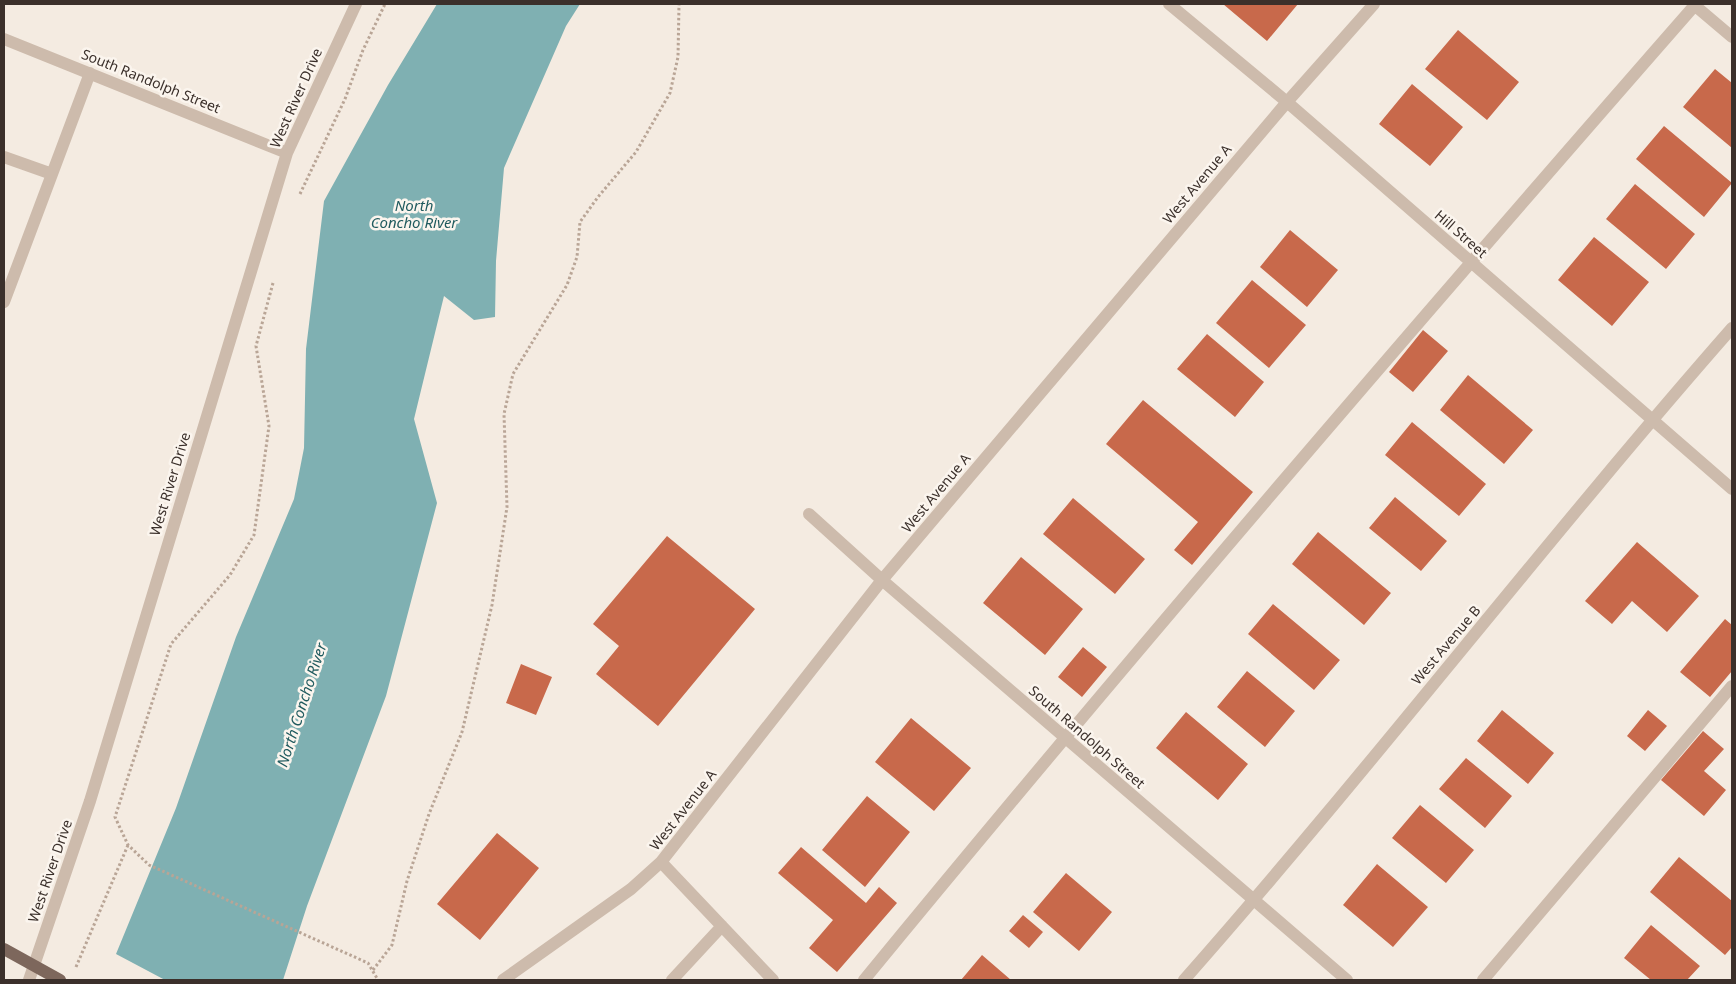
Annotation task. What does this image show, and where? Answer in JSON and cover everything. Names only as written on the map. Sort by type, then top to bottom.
[{"type":"main road","points":[[4,948],[60,980]]},
{"type":"street","name":"West River Drive","points":[[29,980],[90,802],[287,152],[356,4]]},
{"type":"street","name":"Hill Street","points":[[1169,4],[1287,102],[1732,489]]},
{"type":"street","name":"West Avenue A","points":[[503,980],[631,889],[661,862],[882,580],[1287,102],[1374,4]]},
{"type":"street","points":[[864,980],[1064,737],[1470,262],[1694,4],[1732,37]]},
{"type":"street","name":"South Randolph Street","points":[[4,40],[287,152]]},
{"type":"street","points":[[4,302],[90,73]]},
{"type":"street","points":[[4,157],[52,174]]},
{"type":"street","name":"West Avenue B","points":[[1184,980],[1254,900],[1651,420],[1732,328]]},
{"type":"street","name":"South Randolph Street","points":[[809,514],[882,580],[1347,980]]},
{"type":"street","points":[[1483,980],[1732,686]]},
{"type":"street","points":[[661,862],[773,980]]},
{"type":"street","points":[[672,980],[722,926]]},
{"type":"path","points":[[296,202],[345,99],[363,50],[385,4]]},
{"type":"path","points":[[373,970],[392,945],[407,881],[429,814],[462,732],[492,605],[507,508],[504,414],[513,374],[567,285],[577,257],[580,222],[598,197],[636,152],[670,93],[678,57],[679,4]]},
{"type":"path","points":[[274,276],[256,346],[269,426],[254,535],[230,575],[171,644],[115,816],[128,845],[149,866],[368,963],[378,980]]},
{"type":"path","points":[[74,971],[128,845]]},
{"type":"water","name":"North Concho River","points":[[437,4],[580,4],[566,26],[504,168],[496,261],[495,317],[474,320],[444,296],[414,419],[437,503],[386,696],[307,906],[283,980],[165,980],[116,954],[176,808],[236,637],[294,499],[304,448],[306,349],[324,201],[388,85]]},
{"type":"building","points":[[1223,4],[1298,4],[1267,41]]},
{"type":"building","points":[[1458,30],[1519,82],[1487,120],[1425,69]]},
{"type":"building","points":[[1715,69],[1732,83],[1732,148],[1683,107]]},
{"type":"building","points":[[1412,84],[1463,127],[1430,166],[1379,124]]},
{"type":"building","points":[[1664,126],[1732,183],[1704,217],[1636,159]]},
{"type":"building","points":[[1635,184],[1695,234],[1666,269],[1606,219]]},
{"type":"building","points":[[1290,230],[1338,270],[1307,307],[1260,267]]},
{"type":"building","points":[[1594,237],[1649,282],[1612,326],[1558,280]]},
{"type":"building","points":[[1252,280],[1306,325],[1269,368],[1216,323]]},
{"type":"building","points":[[1423,330],[1448,351],[1413,392],[1389,372]]},
{"type":"building","points":[[1207,334],[1264,382],[1235,417],[1177,369]]},
{"type":"building","points":[[1468,375],[1533,430],[1504,464],[1440,410]]},
{"type":"building","points":[[1143,400],[1253,492],[1192,565],[1174,550],[1198,522],[1106,444]]},
{"type":"building","points":[[1412,422],[1486,484],[1459,516],[1385,455]]},
{"type":"building","points":[[1395,497],[1447,541],[1421,571],[1369,528]]},
{"type":"building","points":[[1073,498],[1145,559],[1115,594],[1043,534]]},
{"type":"building","points":[[1318,532],[1391,593],[1364,625],[1292,564]]},
{"type":"building","points":[[667,536],[755,609],[658,726],[596,674],[619,646],[593,624]]},
{"type":"building","points":[[1637,542],[1699,596],[1667,632],[1632,601],[1612,624],[1585,601]]},
{"type":"building","points":[[1021,557],[1083,609],[1045,655],[983,603]]},
{"type":"building","points":[[1273,604],[1340,660],[1314,690],[1248,634]]},
{"type":"building","points":[[1725,619],[1732,625],[1732,671],[1710,697],[1680,672]]},
{"type":"building","points":[[1083,647],[1107,667],[1082,697],[1058,677]]},
{"type":"building","points":[[521,664],[552,677],[536,715],[506,703]]},
{"type":"building","points":[[1247,671],[1295,711],[1265,747],[1217,707]]},
{"type":"building","points":[[1502,710],[1554,753],[1528,784],[1477,741]]},
{"type":"building","points":[[1648,710],[1667,726],[1645,751],[1627,736]]},
{"type":"building","points":[[1186,712],[1248,764],[1218,800],[1156,748]]},
{"type":"building","points":[[911,718],[971,768],[934,811],[875,762]]},
{"type":"building","points":[[1703,731],[1724,749],[1704,771],[1726,790],[1704,816],[1661,780]]},
{"type":"building","points":[[1466,758],[1512,796],[1485,828],[1439,789]]},
{"type":"building","points":[[867,796],[910,832],[865,887],[822,850]]},
{"type":"building","points":[[1420,805],[1474,850],[1446,883],[1392,838]]},
{"type":"building","points":[[497,833],[539,868],[480,940],[437,904]]},
{"type":"building","points":[[801,847],[866,903],[879,887],[897,903],[837,972],[809,948],[833,920],[778,873]]},
{"type":"building","points":[[1679,857],[1732,901],[1732,947],[1725,955],[1650,892]]},
{"type":"building","points":[[1377,864],[1428,907],[1393,947],[1343,905]]},
{"type":"building","points":[[1066,873],[1112,912],[1079,951],[1033,912]]},
{"type":"building","points":[[1023,915],[1043,932],[1029,948],[1009,931]]},
{"type":"building","points":[[1651,925],[1700,966],[1687,980],[1651,980],[1624,958]]},
{"type":"building","points":[[982,955],[1011,980],[961,980]]}]
